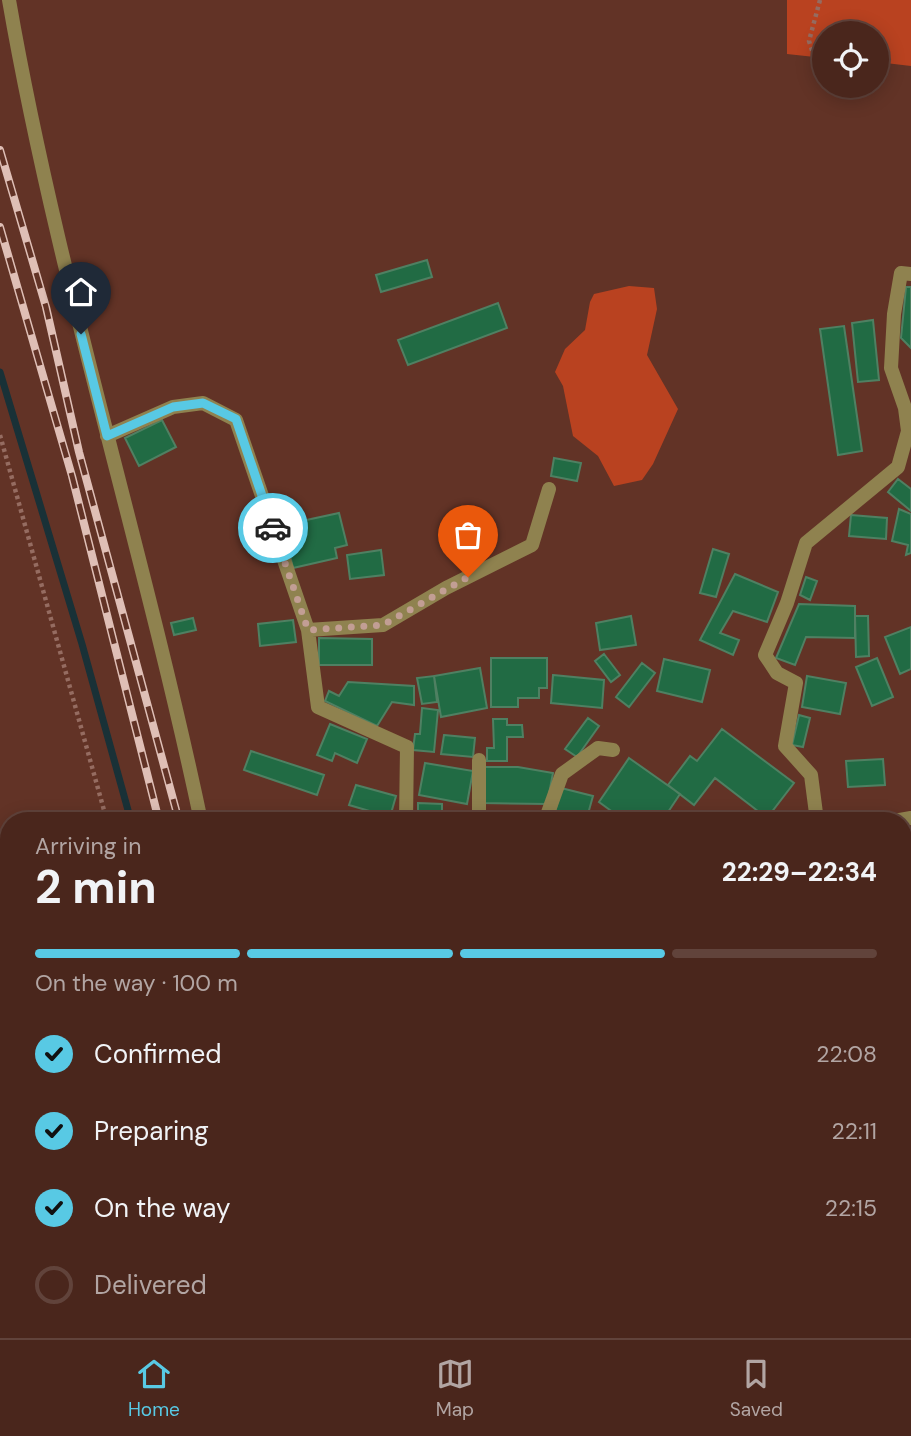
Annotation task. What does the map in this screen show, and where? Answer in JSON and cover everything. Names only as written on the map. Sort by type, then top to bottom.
[{"type":"street","points":[[9,0],[26,97],[68,283],[179,718],[199,812]]},
{"type":"street","points":[[816,812],[811,775],[785,746],[796,684],[776,673],[765,655],[787,603],[806,543],[898,467],[908,431],[905,408],[891,368],[894,314],[901,273],[911,274]]},
{"type":"street","points":[[107,436],[173,407],[203,403],[236,419],[308,630],[318,707],[407,747],[406,812]]},
{"type":"street","points":[[308,630],[383,625],[446,588],[532,545],[549,489]]},
{"type":"street","points":[[548,812],[562,774],[597,748],[613,750]]},
{"type":"street","points":[[479,760],[479,812]]},
{"type":"path","points":[[814,21],[820,0]]},
{"type":"path","points":[[812,30],[809,41],[812,50]]},
{"type":"path","points":[[0,435],[105,812]]},
{"type":"shaded area","points":[[787,0],[911,0],[911,66],[889,63],[889,21],[812,21],[812,57],[787,54]]},
{"type":"shaded area","points":[[629,286],[654,288],[657,309],[647,355],[678,409],[653,464],[642,480],[614,486],[598,456],[573,436],[563,386],[555,372],[565,349],[585,330],[594,294]]},
{"type":"building","points":[[427,260],[432,277],[381,292],[376,275]]},
{"type":"building","points":[[906,287],[911,287],[911,348],[901,338]]},
{"type":"building","points":[[498,303],[507,328],[408,365],[398,340]]},
{"type":"building","points":[[873,320],[879,380],[858,382],[852,323]]},
{"type":"building","points":[[844,326],[862,451],[838,455],[820,329]]},
{"type":"building","points":[[162,420],[176,447],[139,466],[125,438]]},
{"type":"building","points":[[554,458],[581,463],[577,481],[551,476]]},
{"type":"building","points":[[898,479],[911,489],[911,511],[888,492]]},
{"type":"building","points":[[899,509],[911,514],[911,553],[906,555],[908,545],[892,541]]},
{"type":"building","points":[[339,513],[347,545],[335,548],[337,558],[293,568],[283,525]]},
{"type":"building","points":[[851,515],[887,518],[886,539],[849,536]]},
{"type":"building","points":[[713,549],[729,554],[716,597],[700,593]]},
{"type":"building","points":[[381,550],[384,575],[350,579],[347,555]]},
{"type":"building","points":[[735,574],[778,592],[767,622],[733,611],[720,633],[739,640],[733,655],[700,640]]},
{"type":"building","points":[[806,577],[817,581],[810,600],[800,595]]},
{"type":"building","points":[[799,604],[855,606],[855,638],[806,637],[795,665],[776,658]]},
{"type":"building","points":[[631,616],[636,645],[600,650],[596,623]]},
{"type":"building","points":[[855,616],[868,616],[869,656],[856,657]]},
{"type":"building","points":[[193,618],[196,630],[174,635],[171,623]]},
{"type":"building","points":[[293,620],[296,642],[260,646],[258,624]]},
{"type":"building","points":[[911,627],[911,669],[900,674],[885,637]]},
{"type":"building","points":[[319,638],[372,639],[372,665],[319,665]]},
{"type":"building","points":[[604,654],[620,675],[611,682],[595,661]]},
{"type":"building","points":[[491,658],[547,658],[547,688],[539,688],[539,698],[518,698],[518,707],[491,707]]},
{"type":"building","points":[[877,658],[893,697],[872,706],[856,667]]},
{"type":"building","points":[[664,659],[710,670],[702,702],[657,691]]},
{"type":"building","points":[[642,663],[655,673],[629,707],[616,697]]},
{"type":"building","points":[[480,668],[487,708],[441,717],[434,676]]},
{"type":"building","points":[[553,675],[604,680],[602,708],[551,703]]},
{"type":"building","points":[[434,676],[437,702],[422,704],[417,678]]},
{"type":"building","points":[[807,676],[846,683],[840,714],[802,707]]},
{"type":"building","points":[[348,682],[414,686],[414,705],[392,702],[377,726],[325,701],[329,691],[339,696]]},
{"type":"building","points":[[422,708],[438,710],[434,752],[413,750],[415,734],[420,734]]},
{"type":"building","points":[[799,715],[810,718],[803,747],[792,745]]},
{"type":"building","points":[[588,718],[599,726],[577,757],[565,749]]},
{"type":"building","points":[[493,719],[507,719],[507,725],[522,725],[523,737],[507,737],[507,761],[487,761],[487,748],[494,748]]},
{"type":"building","points":[[330,724],[367,739],[357,763],[335,753],[332,761],[317,755]]},
{"type":"building","points":[[722,729],[794,783],[772,812],[759,812],[715,778],[694,805],[668,785],[690,756],[697,761]]},
{"type":"building","points":[[444,735],[475,738],[473,757],[441,754]]},
{"type":"building","points":[[251,751],[324,775],[317,795],[244,770]]},
{"type":"building","points":[[629,758],[680,794],[668,812],[613,812],[599,802]]},
{"type":"building","points":[[883,759],[885,785],[848,787],[846,761]]},
{"type":"building","points":[[425,763],[473,771],[467,804],[419,795]]},
{"type":"building","points":[[482,767],[518,767],[553,773],[547,804],[482,803]]},
{"type":"building","points":[[356,785],[396,796],[391,812],[373,812],[349,805]]},
{"type":"building","points":[[561,788],[593,796],[589,812],[555,812]]},
{"type":"building","points":[[418,803],[442,804],[442,812],[418,812]]},
{"type":"waterway","points":[[0,372],[82,644],[129,812]]},
{"type":"railway","points":[[0,150],[46,307],[79,452],[177,812]]},
{"type":"railway","points":[[0,227],[72,476],[157,812]]},
{"type":"way so far","points":[[273,528],[308,630],[383,625],[468,577]]},
{"type":"route","points":[[81,334],[107,436],[173,407],[203,403],[236,419],[273,528]]}]
